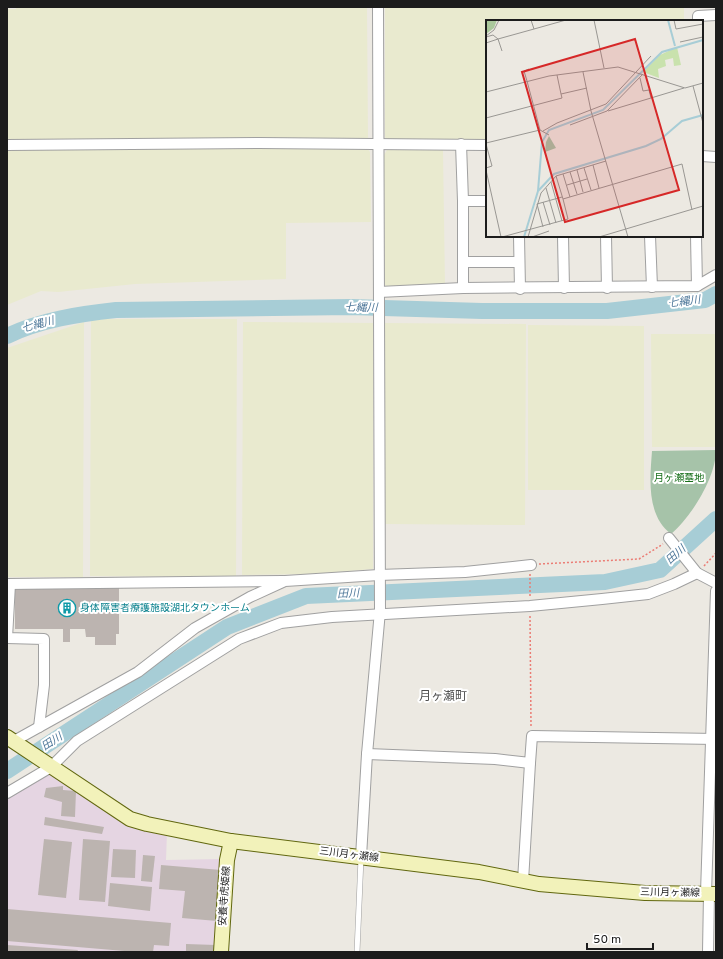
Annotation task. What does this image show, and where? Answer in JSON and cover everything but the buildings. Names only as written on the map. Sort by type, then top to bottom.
[{"type":"main road","name":"三川月ヶ瀬線","points":[[13,741],[130,819],[147,824],[231,841],[479,872],[523,881],[572,888],[645,893],[710,894]]},
{"type":"main road","name":"安養寺虎姫線","points":[[221,952],[227,860],[231,841]]},
{"type":"street","points":[[361,857],[367,754],[379,613],[378,7]]},
{"type":"street","points":[[698,20],[698,16],[716,15]]},
{"type":"street","points":[[461,144],[463,201],[463,288]]},
{"type":"street","points":[[7,145],[486,145]]},
{"type":"street","points":[[703,156],[716,157]]},
{"type":"street","points":[[463,201],[486,201]]},
{"type":"street","points":[[519,237],[518,262],[520,289]]},
{"type":"street","points":[[563,237],[564,288]]},
{"type":"street","points":[[606,237],[607,288]]},
{"type":"street","points":[[650,237],[652,287]]},
{"type":"street","points":[[696,237],[697,286]]},
{"type":"street","points":[[463,262],[518,262]]},
{"type":"street","points":[[379,293],[463,288],[520,289],[697,286],[716,275]]},
{"type":"street","points":[[669,540],[696,571],[716,583]]},
{"type":"street","points":[[40,727],[44,685],[44,638],[7,638],[9,584],[285,581],[465,572],[531,566]]},
{"type":"street","points":[[7,793],[47,765],[77,741],[239,639],[281,624],[332,617],[379,613],[530,605],[648,594],[674,584],[696,571]]},
{"type":"street","points":[[13,741],[138,672],[195,628],[285,581]]},
{"type":"street","points":[[708,952],[710,894],[709,794],[714,739],[716,591]]},
{"type":"street","points":[[523,881],[532,736],[714,739]]},
{"type":"street","points":[[367,754],[495,759],[530,763]]},
{"type":"lane","points":[[357,952],[361,857]]},
{"type":"path","points":[[532,736],[530,605],[531,566],[639,559],[669,540]]},
{"type":"path","points":[[696,571],[716,553]]},
{"type":"shaded area","points":[[50,769],[167,832],[166,860],[221,859],[220,952],[7,952],[7,798]]},
{"type":"green space","points":[[16,7],[367,7],[368,141],[7,143],[7,9],[16,9]]},
{"type":"green space","points":[[385,7],[684,7],[684,20],[486,20],[486,139],[387,140],[385,137]]},
{"type":"green space","points":[[367,148],[370,152],[371,222],[286,223],[286,279],[135,284],[58,292],[41,291],[7,305],[7,150]]},
{"type":"green space","points":[[387,150],[443,150],[445,287],[390,289],[385,285],[384,155]]},
{"type":"green space","points":[[91,319],[237,319],[236,577],[90,576]]},
{"type":"green space","points":[[84,322],[83,577],[7,577],[7,348]]},
{"type":"green space","points":[[243,322],[373,323],[373,569],[313,574],[242,575]]},
{"type":"green space","points":[[385,323],[526,324],[525,525],[385,524]]},
{"type":"green space","points":[[528,325],[644,326],[644,490],[528,490]]},
{"type":"green space","points":[[651,334],[716,334],[715,447],[652,447]]},
{"type":"green space","name":"月ヶ瀬墓地","points":[[716,450],[715,461],[707,484],[687,517],[671,534],[657,517],[653,507],[651,496],[652,451]]},
{"type":"waterway","name":"七縄川","points":[[7,336],[20,330],[60,318],[116,310],[351,307],[482,311],[607,311],[705,300],[716,294]]},
{"type":"waterway","name":"田川","points":[[7,771],[227,627],[306,596],[605,582],[660,570],[716,519]]},
{"type":"place","name":"身体障害者療護施設湖北タウンホーム","points":[[67,608]]},
{"type":"district","name":"月ヶ瀬町","points":[[443,697]]}]
